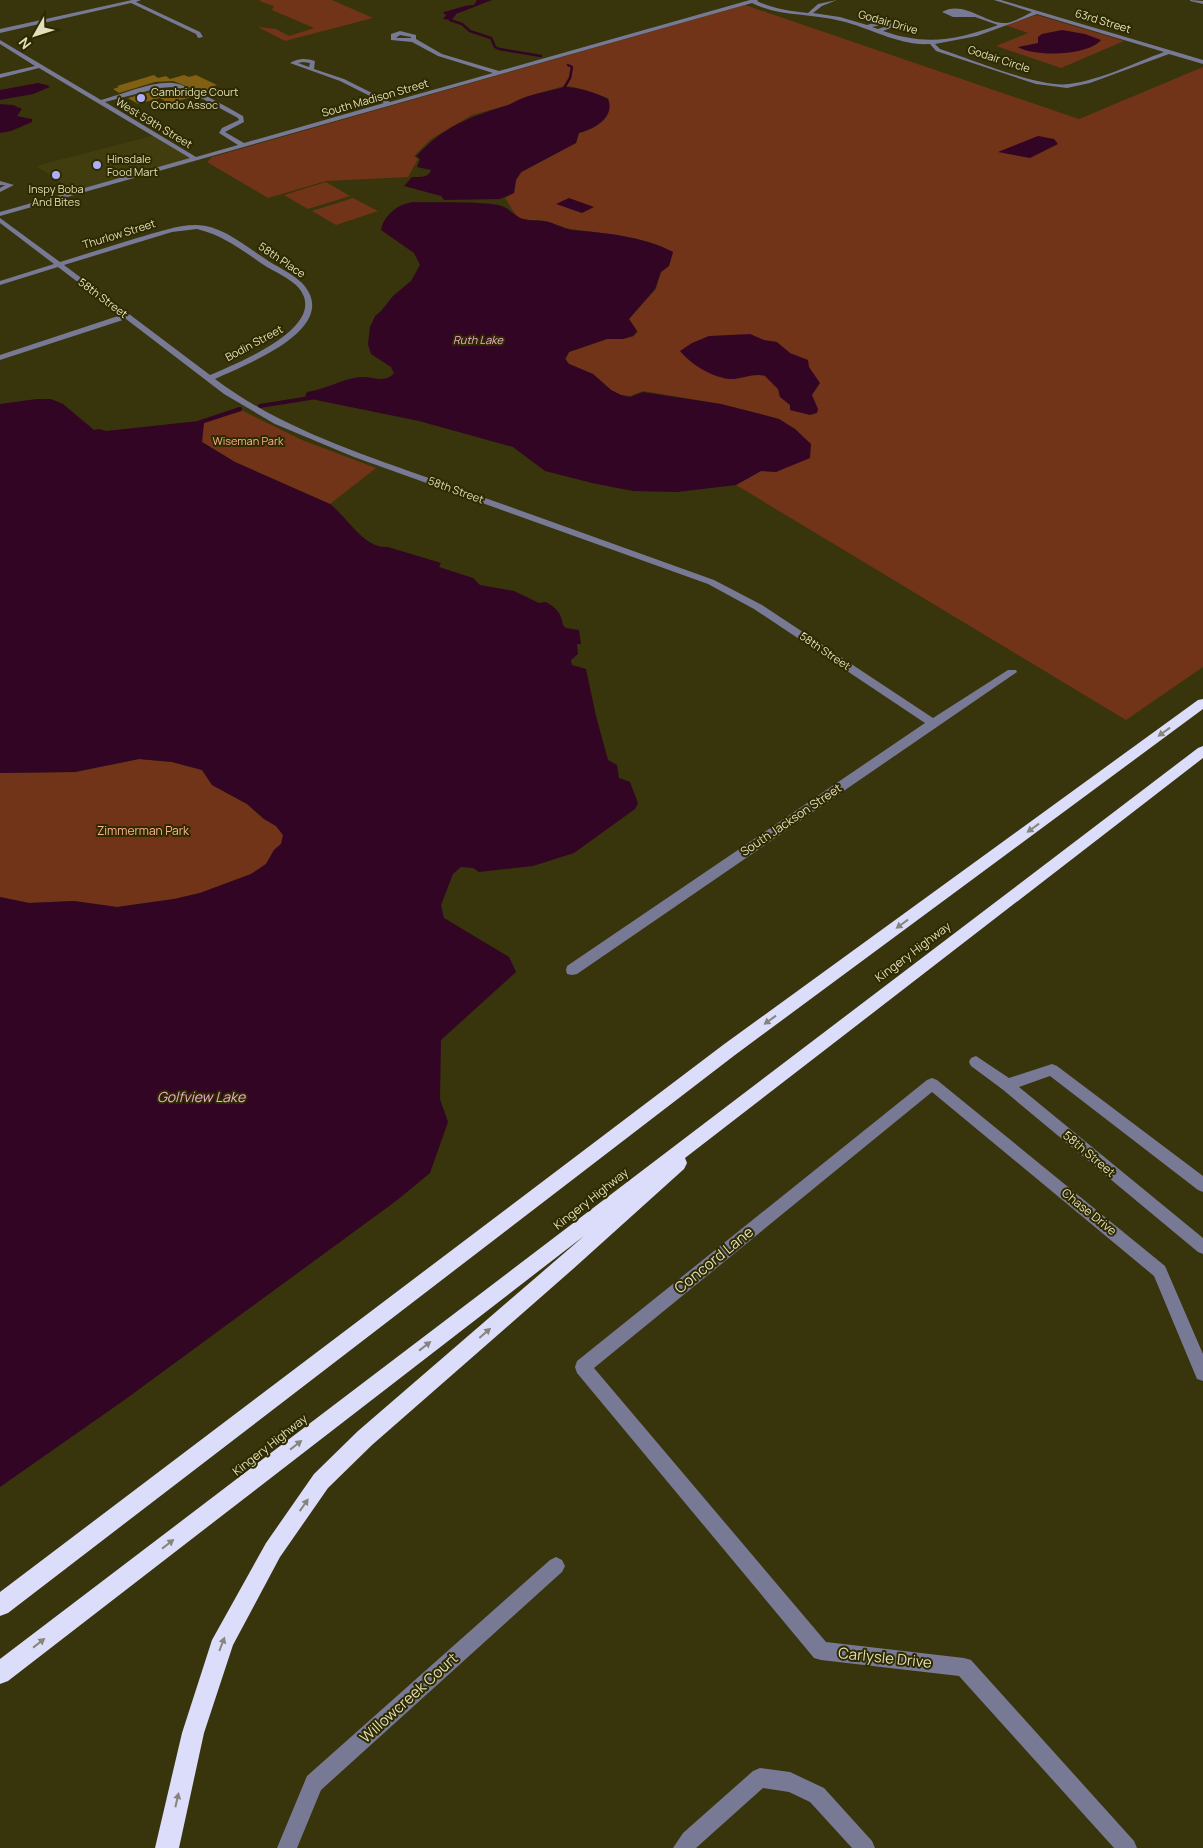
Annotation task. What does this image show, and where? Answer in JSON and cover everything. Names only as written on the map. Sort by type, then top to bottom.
[{"type":"highway","points":[[0,1605],[729,1050],[1203,703]]},
{"type":"highway","name":"Kingery Highway","points":[[0,1673],[1203,752]]},
{"type":"highway","points":[[167,1848],[193,1733],[223,1640],[273,1550],[321,1481],[365,1438],[567,1263],[767,1084]]},
{"type":"street","points":[[0,31],[140,0]]},
{"type":"street","points":[[809,14],[820,5],[835,0]]},
{"type":"street","name":"63rd Street","points":[[996,0],[1203,62]]},
{"type":"street","points":[[1192,0],[1203,3]]},
{"type":"street","name":"Godair Drive","points":[[754,1],[782,12],[842,19],[908,40],[932,43]]},
{"type":"street","name":"South Madison Street","points":[[0,214],[754,1]]},
{"type":"street","points":[[132,2],[198,33],[200,37]]},
{"type":"street","name":"Godair Circle","points":[[1038,12],[951,41],[932,43],[938,50],[1038,83],[1067,86],[1088,82],[1169,52]]},
{"type":"street","points":[[973,16],[1002,25]]},
{"type":"street","points":[[866,27],[885,22],[895,25],[879,31]]},
{"type":"street","points":[[414,40],[440,56],[499,73]]},
{"type":"street","name":"West 59th Street","points":[[0,42],[196,159]]},
{"type":"street","points":[[1192,58],[1203,54]]},
{"type":"street","points":[[0,76],[40,66]]},
{"type":"street","points":[[311,70],[342,80],[390,104]]},
{"type":"street","points":[[100,102],[158,86],[177,85],[241,117],[242,121],[224,128],[222,133],[244,146]]},
{"type":"street","points":[[0,183],[11,185],[0,190]]},
{"type":"street","name":"58th Street","points":[[0,220],[209,379],[251,407],[324,443],[711,582],[771,616],[933,723]]},
{"type":"street","name":"Thurlow Street","points":[[0,283],[182,229],[197,228],[214,231],[243,248]]},
{"type":"street","name":"58th Place","points":[[243,248],[294,280],[306,292]]},
{"type":"street","name":"Bodin Street","points":[[209,379],[275,346],[296,331],[308,318],[310,304],[306,292]]},
{"type":"street","points":[[0,358],[126,316]]},
{"type":"street","name":"South Jackson Street","points":[[572,970],[933,723],[1012,672]]},
{"type":"street","name":"58th Street","points":[[976,1062],[1007,1085],[1203,1247]]},
{"type":"street","points":[[1007,1085],[1052,1070],[1203,1185]]},
{"type":"street","name":"Chase Drive","points":[[932,1084],[1160,1271],[1203,1373]]},
{"type":"street","name":"Concord Lane","points":[[654,1453],[583,1367],[932,1084]]},
{"type":"street","name":"Carlysle Drive","points":[[654,1453],[821,1651],[964,1667],[1127,1848]]},
{"type":"street","name":"Willowcreek Court","points":[[287,1848],[314,1783],[556,1566]]},
{"type":"street","points":[[683,1848],[760,1778],[790,1782],[817,1795],[865,1848]]},
{"type":"shaded area","points":[[155,135],[195,159],[76,193],[36,166]]},
{"type":"green space","points":[[332,0],[373,18],[285,41],[258,27],[276,29],[289,36],[314,28],[272,10],[274,6],[259,1]]},
{"type":"green space","points":[[745,5],[1079,119],[1203,67],[1203,667],[1126,720],[736,485],[761,471],[776,472],[810,445],[795,429],[779,419],[721,404],[643,391],[630,396],[621,395],[611,390],[593,374],[569,364],[566,359],[569,352],[607,339],[623,339],[634,336],[638,332],[629,319],[656,289],[661,272],[669,266],[673,252],[661,246],[636,239],[568,228],[545,221],[521,219],[516,215],[505,198],[514,193],[516,180],[522,172],[576,143],[579,133],[591,129],[603,121],[609,111],[608,98],[574,87],[564,86],[472,115],[431,139],[414,156],[418,159],[408,177],[326,181],[268,198],[207,162],[212,157]]},
{"type":"green space","points":[[1037,15],[1124,41],[1061,68],[996,46],[1028,33],[1005,25]]},
{"type":"green space","points":[[326,182],[350,196],[308,209],[284,195]]},
{"type":"green space","points":[[353,198],[378,211],[336,225],[312,211]]},
{"type":"green space","name":"Wiseman Park","points":[[243,411],[302,440],[376,468],[330,504],[235,462],[202,442],[204,422]]},
{"type":"green space","name":"Zimmerman Park","points":[[139,759],[172,762],[202,770],[212,785],[247,804],[264,819],[276,826],[283,835],[281,844],[274,850],[266,864],[251,874],[200,893],[174,899],[117,907],[74,901],[29,903],[0,897],[0,773],[75,772]]},
{"type":"water","points":[[477,0],[492,0],[456,14],[451,20],[443,19],[446,15],[443,12],[474,5]]},
{"type":"water","points":[[1062,30],[1085,34],[1101,40],[1085,49],[1073,52],[1036,52],[1018,47],[1038,43],[1038,37],[1042,34]]},
{"type":"water","points":[[38,83],[50,87],[33,94],[0,100],[0,90]]},
{"type":"water","points":[[564,87],[586,90],[608,99],[609,112],[602,122],[591,129],[579,133],[576,143],[521,172],[516,180],[514,193],[500,199],[444,200],[441,196],[404,186],[412,177],[430,173],[431,170],[417,167],[420,159],[416,156],[447,130],[468,119],[523,98]]},
{"type":"water","points":[[0,104],[13,105],[22,109],[17,116],[32,119],[32,122],[11,131],[0,133]]},
{"type":"water","points":[[1038,136],[1054,139],[1058,144],[1030,158],[998,152]]},
{"type":"water","points":[[569,198],[594,207],[582,213],[556,204]]},
{"type":"water","name":"Ruth Lake","points":[[413,202],[498,205],[526,220],[547,222],[572,230],[636,239],[673,252],[669,266],[661,272],[655,289],[629,319],[637,331],[633,336],[623,339],[607,339],[569,352],[565,359],[569,364],[593,374],[611,390],[621,395],[630,397],[643,392],[721,404],[779,419],[795,429],[811,444],[810,458],[776,472],[761,471],[736,485],[677,492],[633,491],[545,471],[513,447],[419,421],[316,400],[305,396],[307,392],[347,380],[361,377],[383,379],[394,373],[391,367],[371,354],[368,344],[370,327],[375,316],[393,296],[411,281],[420,265],[414,253],[381,230],[385,220],[392,211],[402,205]]},
{"type":"water","points":[[750,334],[764,340],[777,342],[790,353],[808,360],[809,367],[820,383],[812,395],[818,409],[817,413],[810,415],[790,410],[790,405],[780,397],[778,389],[765,376],[753,375],[734,379],[720,377],[704,371],[680,351],[692,343],[709,336]]},
{"type":"water","name":"Golfview Lake","points":[[51,399],[63,404],[94,430],[106,431],[204,422],[202,442],[235,462],[330,504],[357,532],[371,543],[441,563],[439,567],[473,578],[480,585],[514,591],[539,603],[546,602],[550,604],[558,611],[566,628],[579,630],[581,644],[577,644],[578,654],[571,660],[572,665],[586,669],[608,760],[617,765],[619,778],[630,782],[638,803],[635,809],[574,853],[533,866],[479,872],[473,868],[461,867],[453,874],[441,905],[444,918],[509,957],[516,972],[441,1040],[440,1099],[448,1122],[430,1173],[396,1201],[123,1401],[0,1487],[0,897],[29,903],[74,901],[117,907],[174,899],[200,893],[251,874],[266,864],[274,850],[281,844],[283,835],[276,826],[264,819],[247,804],[212,785],[202,770],[172,762],[139,759],[75,772],[0,773],[0,404]]},
{"type":"building","points":[[154,75],[158,78],[166,76],[170,79],[184,75],[189,77],[196,75],[217,85],[211,87],[218,90],[206,94],[173,81],[155,82],[119,93],[113,89],[119,87],[117,86]]},
{"type":"building","points":[[172,89],[193,97],[168,103],[160,98],[138,104],[128,98],[159,90]]},
{"type":"waterway","points":[[454,15],[450,20],[462,24],[470,31],[491,38],[495,47],[499,49],[541,56]]},
{"type":"waterway","points":[[564,88],[570,78],[572,67],[568,65]]},
{"type":"waterway","points":[[260,406],[316,397]]},
{"type":"waterway","points":[[198,423],[240,409]]},
{"type":"place","name":"Cambridge Court Condo Assoc","points":[[141,98]]},
{"type":"place","name":"Hinsdale Food Mart","points":[[97,165]]},
{"type":"place","name":"Inspy Boba And Bites","points":[[56,175]]}]
